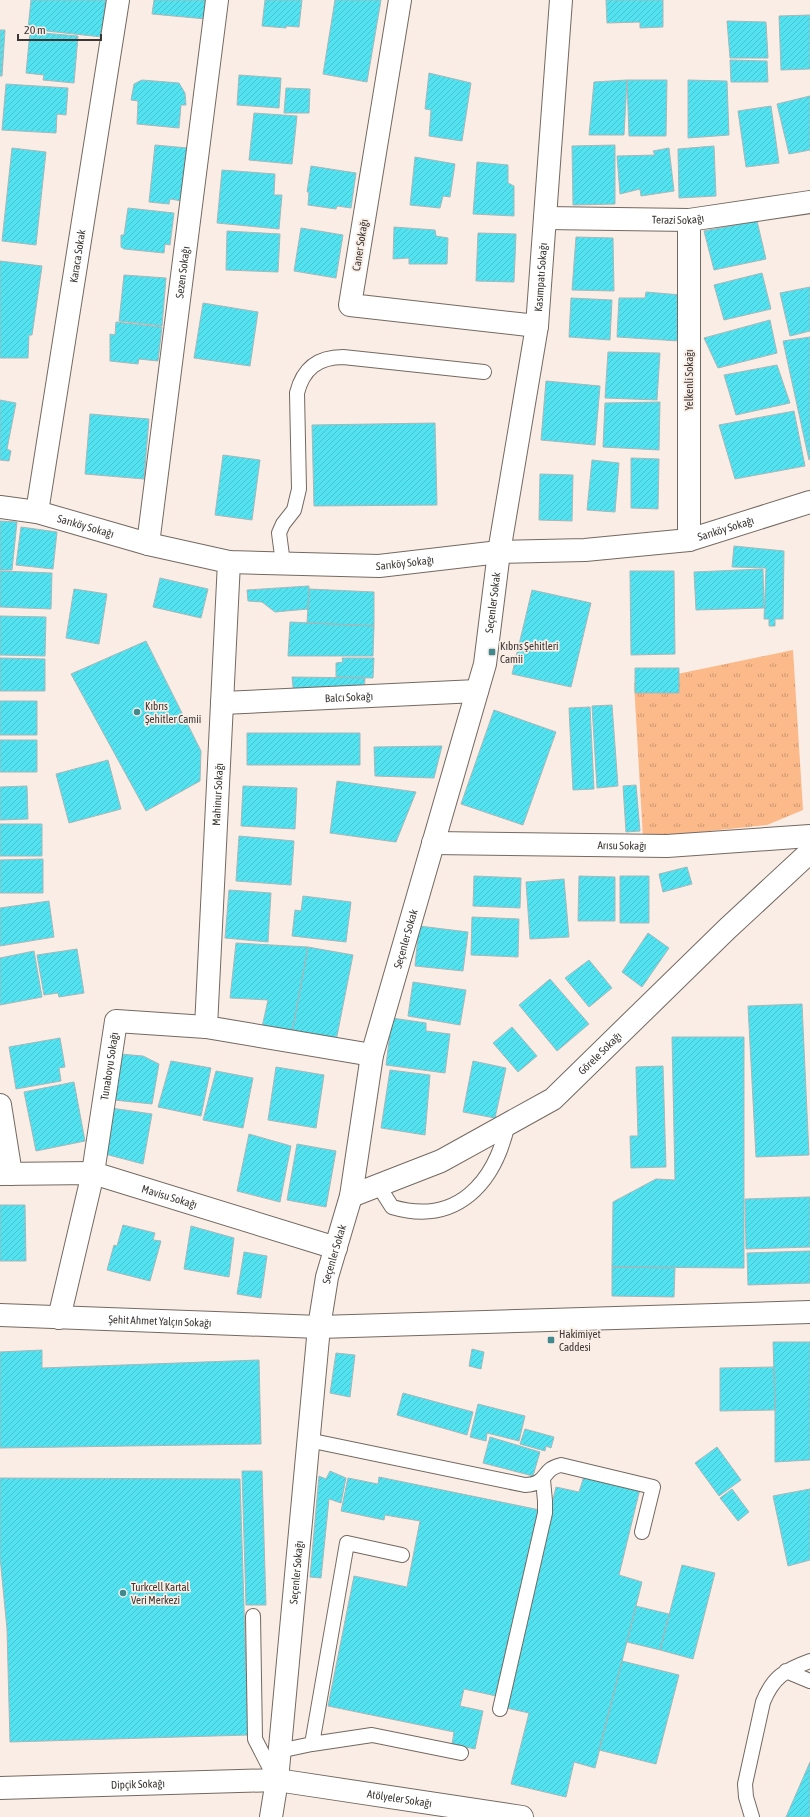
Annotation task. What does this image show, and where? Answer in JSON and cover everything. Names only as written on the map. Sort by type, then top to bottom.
[{"type":"street","name":"Karaca Sokak","points":[[37,512],[118,0]]},
{"type":"street","name":"Sezen Sokağı","points":[[148,544],[217,0]]},
{"type":"street","name":"Caner Sokağı","points":[[400,0],[350,305],[537,326]]},
{"type":"street","name":"Kasımpatı Sokağı","points":[[499,552],[537,326],[561,0]]},
{"type":"street","name":"Terazi Sokağı","points":[[545,218],[689,220],[810,202]]},
{"type":"street","name":"Yelkenli Sokağı","points":[[689,220],[689,540]]},
{"type":"street","name":"Sarıköy Sokağı","points":[[0,507],[37,512],[148,544],[229,562],[379,566],[499,552],[585,550],[689,540],[809,507]]},
{"type":"street","name":"Seçenler Sokak","points":[[319,1327],[327,1277],[351,1196],[372,1055],[485,664],[499,552]]},
{"type":"street","name":"Mahinur Sokağı","points":[[206,1027],[229,562]]},
{"type":"street","name":"Balcı Sokağı","points":[[222,703],[477,691]]},
{"type":"street","name":"Arısu Sokağı","points":[[433,843],[668,846],[810,836]]},
{"type":"street","name":"Görele Sokağı","points":[[351,1196],[441,1161],[552,1099],[727,929],[810,852]]},
{"type":"street","name":"Tunaboyu Sokağı","points":[[59,1318],[93,1173],[116,1021],[206,1027],[372,1055]]},
{"type":"street","points":[[0,1105],[5,1174]]},
{"type":"street","name":"Mavisu Sokağı","points":[[5,1174],[93,1173],[336,1248]]},
{"type":"street","points":[[319,1327],[810,1312]]},
{"type":"street","name":"Şehit Ahmet Yalçın Sokağı","points":[[0,1315],[319,1327]]},
{"type":"street","name":"Seçenler Sokağı","points":[[271,1817],[277,1780],[319,1327]]},
{"type":"street","name":"Dipçik Sokağı","points":[[0,1788],[277,1780]]},
{"type":"street","name":"Atölyeler Sokağı","points":[[277,1780],[522,1817]]},
{"type":"lane","points":[[283,563],[279,534],[283,524],[294,510],[299,488],[296,394],[299,382],[313,365],[332,357],[343,357],[484,372]]},
{"type":"lane","points":[[378,1185],[392,1207],[407,1212],[435,1212],[448,1207],[462,1200],[475,1190],[485,1178],[504,1140],[508,1123]]},
{"type":"lane","points":[[308,1440],[525,1485],[534,1485],[543,1480],[550,1469],[561,1465],[653,1488],[642,1532]]},
{"type":"lane","points":[[500,1709],[544,1513],[545,1501],[543,1480]]},
{"type":"lane","points":[[312,1744],[347,1543],[402,1554]]},
{"type":"lane","points":[[253,1616],[255,1739],[277,1780]]},
{"type":"lane","points":[[752,1817],[746,1797],[745,1784],[763,1702],[768,1690],[776,1679],[786,1671],[810,1661]]},
{"type":"lane","points":[[786,1671],[810,1681]]},
{"type":"lane","points":[[279,1751],[312,1744],[372,1735],[461,1753]]},
{"type":"green space","points":[[793,650],[803,810],[767,825],[643,838],[634,683]]},
{"type":"building","points":[[31,0],[106,0],[102,37],[28,29]]},
{"type":"building","points":[[154,0],[208,0],[206,19],[152,14]]},
{"type":"building","points":[[265,0],[302,0],[299,27],[286,26],[286,28],[262,26]]},
{"type":"building","points":[[335,0],[381,0],[367,82],[323,74]]},
{"type":"building","points":[[606,0],[663,0],[663,27],[640,28],[640,22],[607,23]]},
{"type":"building","points":[[810,15],[810,69],[781,70],[779,16]]},
{"type":"building","points":[[727,21],[766,22],[768,58],[730,58]]},
{"type":"building","points":[[0,30],[5,30],[2,76],[0,76]]},
{"type":"building","points":[[30,32],[78,36],[74,83],[43,80],[44,75],[26,73]]},
{"type":"building","points":[[730,60],[767,61],[768,82],[731,82]]},
{"type":"building","points":[[429,73],[471,83],[462,141],[429,136],[431,110],[425,109]]},
{"type":"building","points":[[239,75],[281,78],[279,108],[237,105]]},
{"type":"building","points":[[142,80],[179,83],[185,93],[186,105],[181,105],[179,128],[137,124],[138,101],[131,100],[134,84]]},
{"type":"building","points":[[627,80],[667,80],[666,136],[629,136]]},
{"type":"building","points":[[627,80],[624,135],[589,135],[594,82]]},
{"type":"building","points":[[688,80],[727,81],[729,135],[688,138]]},
{"type":"building","points":[[6,84],[68,88],[66,115],[57,114],[56,133],[2,130]]},
{"type":"building","points":[[286,88],[310,89],[309,113],[284,113]]},
{"type":"building","points":[[810,96],[810,150],[789,154],[777,104]]},
{"type":"building","points":[[771,106],[779,163],[746,167],[738,111]]},
{"type":"building","points":[[254,113],[297,116],[292,164],[249,160]]},
{"type":"building","points":[[155,145],[188,148],[182,201],[170,199],[169,204],[149,202]]},
{"type":"building","points":[[615,145],[615,204],[573,205],[572,146]]},
{"type":"building","points":[[714,146],[716,196],[679,198],[678,149]]},
{"type":"building","points":[[12,148],[46,152],[36,245],[2,241]]},
{"type":"building","points":[[669,148],[674,191],[641,196],[640,189],[620,194],[617,156],[655,155],[653,151]]},
{"type":"building","points":[[415,157],[455,164],[450,197],[443,196],[440,208],[410,205]]},
{"type":"building","points":[[477,162],[508,165],[508,183],[514,186],[514,216],[473,214]]},
{"type":"building","points":[[311,166],[356,173],[351,208],[337,206],[336,209],[308,205],[309,192],[307,192]]},
{"type":"building","points":[[222,170],[275,174],[274,195],[282,195],[279,229],[217,223]]},
{"type":"building","points":[[128,208],[174,213],[170,245],[165,244],[164,253],[124,249],[121,247],[121,235],[124,235]]},
{"type":"building","points":[[757,221],[766,259],[714,270],[704,231]]},
{"type":"building","points":[[394,227],[435,230],[436,236],[448,238],[447,264],[409,264],[409,258],[393,259]]},
{"type":"building","points":[[301,228],[343,235],[336,278],[294,271]]},
{"type":"building","points":[[227,231],[280,234],[278,272],[226,270]]},
{"type":"building","points":[[478,233],[516,234],[514,282],[476,281]]},
{"type":"building","points":[[576,237],[613,238],[614,291],[572,290]]},
{"type":"building","points":[[0,261],[42,266],[32,335],[29,335],[28,358],[0,358]]},
{"type":"building","points":[[762,273],[771,309],[724,320],[714,285]]},
{"type":"building","points":[[124,275],[166,278],[162,326],[119,321]]},
{"type":"building","points":[[810,287],[810,331],[790,336],[780,293]]},
{"type":"building","points":[[646,292],[681,295],[679,341],[617,337],[619,298],[645,298]]},
{"type":"building","points":[[571,298],[612,300],[610,340],[569,337]]},
{"type":"building","points":[[203,303],[258,312],[250,366],[194,358]]},
{"type":"building","points":[[770,320],[777,353],[718,368],[704,338]]},
{"type":"building","points":[[116,322],[162,327],[158,361],[139,359],[138,364],[110,361],[110,334],[115,335]]},
{"type":"building","points":[[810,337],[810,459],[809,460],[783,341]]},
{"type":"building","points":[[608,352],[660,353],[657,400],[605,398]]},
{"type":"building","points":[[777,365],[790,403],[736,415],[724,375]]},
{"type":"building","points":[[546,381],[600,386],[595,445],[541,440]]},
{"type":"building","points":[[0,400],[16,403],[7,449],[11,451],[9,461],[0,460]]},
{"type":"building","points":[[660,402],[659,450],[603,447],[605,403]]},
{"type":"building","points":[[794,411],[805,466],[735,479],[719,425]]},
{"type":"building","points":[[90,414],[149,419],[144,479],[85,474]]},
{"type":"building","points":[[435,423],[437,505],[314,506],[312,425]]},
{"type":"building","points":[[223,455],[260,460],[252,520],[215,515]]},
{"type":"building","points":[[631,458],[659,459],[658,509],[631,508]]},
{"type":"building","points":[[592,460],[619,463],[615,512],[587,510]]},
{"type":"building","points":[[540,474],[573,475],[572,521],[539,520]]},
{"type":"building","points":[[0,521],[17,522],[12,570],[0,570]]},
{"type":"building","points":[[21,527],[57,532],[53,569],[16,565]]},
{"type":"building","points":[[734,546],[784,551],[783,619],[775,619],[775,626],[769,626],[769,619],[764,619],[766,568],[732,567]]},
{"type":"building","points":[[763,569],[764,608],[696,610],[694,572]]},
{"type":"building","points":[[0,571],[52,573],[51,609],[0,607]]},
{"type":"building","points":[[630,571],[674,571],[675,654],[631,655]]},
{"type":"building","points":[[160,578],[208,589],[201,618],[153,607]]},
{"type":"building","points":[[309,586],[308,609],[275,612],[262,602],[248,601],[247,590]]},
{"type":"building","points":[[74,589],[107,594],[99,644],[66,638]]},
{"type":"building","points":[[309,589],[374,592],[374,626],[307,623]]},
{"type":"building","points":[[532,590],[591,603],[571,687],[512,674]]},
{"type":"building","points":[[0,616],[46,617],[45,656],[0,655]]},
{"type":"building","points":[[290,622],[374,626],[373,656],[288,656]]},
{"type":"building","name":"Kıbrıs Şehitler Camii","points":[[146,641],[201,751],[200,781],[146,811],[71,674]]},
{"type":"building","points":[[0,658],[45,659],[45,691],[0,691]]},
{"type":"building","points":[[342,658],[374,658],[373,678],[336,677],[336,663],[343,662]]},
{"type":"building","points":[[635,668],[679,668],[679,693],[635,693]]},
{"type":"building","points":[[292,677],[365,678],[364,693],[294,696]]},
{"type":"building","points":[[0,701],[37,701],[37,735],[0,735]]},
{"type":"building","points":[[612,705],[618,786],[597,788],[592,706]]},
{"type":"building","points":[[590,707],[594,789],[573,790],[569,708]]},
{"type":"building","points":[[494,710],[556,732],[523,825],[461,804]]},
{"type":"building","points":[[247,733],[360,733],[360,765],[247,765]]},
{"type":"building","points":[[0,740],[37,740],[37,772],[0,772]]},
{"type":"building","points":[[442,746],[434,778],[375,776],[374,747]]},
{"type":"building","points":[[108,760],[121,809],[69,823],[56,774]]},
{"type":"building","points":[[337,781],[416,792],[396,842],[330,833]]},
{"type":"building","points":[[636,785],[640,831],[626,832],[623,786]]},
{"type":"building","points":[[27,786],[28,819],[0,820],[0,787]]},
{"type":"building","points":[[243,786],[297,788],[295,829],[241,826]]},
{"type":"building","points":[[0,824],[42,824],[42,856],[0,856]]},
{"type":"building","points":[[239,836],[294,841],[291,885],[236,881]]},
{"type":"building","points":[[43,859],[43,893],[0,893],[0,860]]},
{"type":"building","points":[[687,867],[692,884],[663,892],[659,874]]},
{"type":"building","points":[[474,876],[521,878],[520,908],[473,906]]},
{"type":"building","points":[[579,876],[615,877],[615,921],[578,921]]},
{"type":"building","points":[[620,876],[649,876],[649,923],[620,923]]},
{"type":"building","points":[[564,879],[569,937],[530,939],[526,882]]},
{"type":"building","points":[[229,890],[271,893],[268,942],[225,938]]},
{"type":"building","points":[[303,896],[351,902],[346,942],[292,936],[295,910],[301,911]]},
{"type":"building","points":[[49,901],[54,937],[0,946],[0,908]]},
{"type":"building","points":[[472,917],[519,919],[518,957],[471,955]]},
{"type":"building","points":[[419,926],[468,932],[463,971],[415,966]]},
{"type":"building","points":[[648,933],[669,948],[642,987],[622,972]]},
{"type":"building","points":[[236,943],[308,947],[292,1033],[262,1027],[268,1000],[230,998]]},
{"type":"building","points":[[308,947],[353,955],[336,1041],[292,1033]]},
{"type":"building","points":[[77,949],[84,993],[59,997],[58,993],[44,995],[37,955]]},
{"type":"building","points":[[34,951],[42,997],[0,1005],[0,958]]},
{"type":"building","points":[[589,960],[612,988],[589,1007],[565,978]]},
{"type":"building","points":[[550,979],[589,1024],[557,1051],[519,1005]]},
{"type":"building","points":[[413,982],[466,990],[460,1025],[408,1016]]},
{"type":"building","points":[[802,1004],[809,1155],[756,1157],[748,1006]]},
{"type":"building","points":[[392,1018],[426,1023],[426,1031],[450,1034],[445,1073],[386,1065]]},
{"type":"building","points":[[512,1027],[537,1056],[518,1072],[493,1043]]},
{"type":"building","points":[[672,1037],[744,1037],[744,1268],[612,1267],[613,1202],[656,1179],[675,1180]]},
{"type":"building","points":[[60,1038],[65,1067],[59,1068],[61,1081],[16,1089],[9,1047]]},
{"type":"building","points":[[120,1054],[143,1056],[159,1064],[152,1104],[114,1100]]},
{"type":"building","points":[[171,1061],[211,1068],[201,1116],[158,1107]]},
{"type":"building","points":[[473,1061],[506,1068],[495,1118],[463,1112]]},
{"type":"building","points":[[663,1066],[666,1167],[631,1168],[630,1136],[638,1136],[636,1067]]},
{"type":"building","points":[[276,1067],[324,1075],[316,1128],[268,1120]]},
{"type":"building","points":[[390,1070],[430,1075],[425,1135],[381,1128]]},
{"type":"building","points":[[216,1071],[253,1078],[243,1128],[203,1120]]},
{"type":"building","points":[[74,1082],[85,1141],[36,1151],[24,1092]]},
{"type":"building","points":[[111,1108],[152,1114],[143,1164],[105,1154]]},
{"type":"building","points":[[249,1134],[291,1146],[280,1202],[237,1191]]},
{"type":"building","points":[[297,1144],[336,1151],[326,1207],[287,1200]]},
{"type":"building","points":[[810,1197],[810,1247],[746,1249],[745,1199]]},
{"type":"building","points":[[0,1205],[25,1205],[26,1261],[0,1261]]},
{"type":"building","points":[[123,1225],[155,1233],[153,1240],[161,1241],[150,1281],[107,1270],[114,1245],[117,1246]]},
{"type":"building","points":[[191,1226],[234,1238],[229,1277],[184,1269]]},
{"type":"building","points":[[810,1251],[810,1283],[748,1285],[747,1253]]},
{"type":"building","points":[[244,1252],[267,1256],[261,1298],[237,1294]]},
{"type":"building","points":[[612,1267],[675,1268],[674,1297],[612,1296]]},
{"type":"building","points":[[773,1342],[810,1342],[810,1460],[775,1462]]},
{"type":"building","points":[[472,1349],[484,1352],[481,1369],[469,1366]]},
{"type":"building","points":[[42,1350],[42,1368],[259,1360],[261,1444],[0,1448],[0,1352]]},
{"type":"building","points":[[336,1353],[355,1355],[350,1397],[330,1393]]},
{"type":"building","points":[[774,1367],[775,1410],[720,1411],[720,1368]]},
{"type":"building","points":[[403,1393],[473,1412],[467,1435],[397,1415]]},
{"type":"building","points":[[478,1404],[525,1416],[519,1441],[487,1433],[486,1441],[470,1437]]},
{"type":"building","points":[[525,1429],[554,1437],[551,1448],[546,1446],[545,1451],[520,1444]]},
{"type":"building","points":[[490,1437],[540,1452],[533,1476],[483,1463]]},
{"type":"building","points":[[717,1447],[741,1480],[719,1496],[695,1463]]},
{"type":"building","points":[[242,1471],[262,1471],[266,1605],[246,1605]]},
{"type":"building","points":[[330,1471],[346,1478],[341,1503],[329,1499],[321,1578],[310,1577],[319,1476],[326,1479]]},
{"type":"building","points":[[584,1476],[640,1489],[619,1575],[642,1582],[595,1768],[574,1762],[566,1797],[511,1784],[529,1713],[502,1707],[556,1487],[579,1492]]},
{"type":"building","points":[[379,1477],[540,1510],[501,1697],[464,1689],[460,1706],[483,1711],[475,1749],[452,1744],[454,1732],[328,1706],[354,1576],[407,1587],[420,1521],[385,1515],[384,1520],[341,1511],[348,1478],[378,1484]]},
{"type":"building","name":"Turkcell Kartal Veri Merkezi","points":[[0,1478],[240,1479],[248,1735],[10,1742],[7,1629],[0,1557]]},
{"type":"building","points":[[732,1489],[749,1512],[738,1521],[720,1498]]},
{"type":"building","points":[[810,1489],[810,1560],[788,1566],[773,1496]]},
{"type":"building","points":[[682,1565],[715,1573],[693,1659],[660,1650]]},
{"type":"building","points":[[636,1606],[669,1614],[660,1650],[627,1642]]},
{"type":"building","points":[[622,1661],[679,1675],[656,1764],[599,1750]]},
{"type":"building","points":[[810,1762],[810,1817],[786,1817]]},
{"type":"place","name":"Kıbrıs Şehi̇tleri̇ Cami̇i̇","points":[[492,652]]},
{"type":"place","name":"Kıbrıs Şehitler Camii","points":[[137,712]]},
{"type":"place","name":"Hakimiyet Caddesi","points":[[551,1340]]},
{"type":"place","name":"Turkcell Kartal Veri Merkezi","points":[[123,1593]]}]
